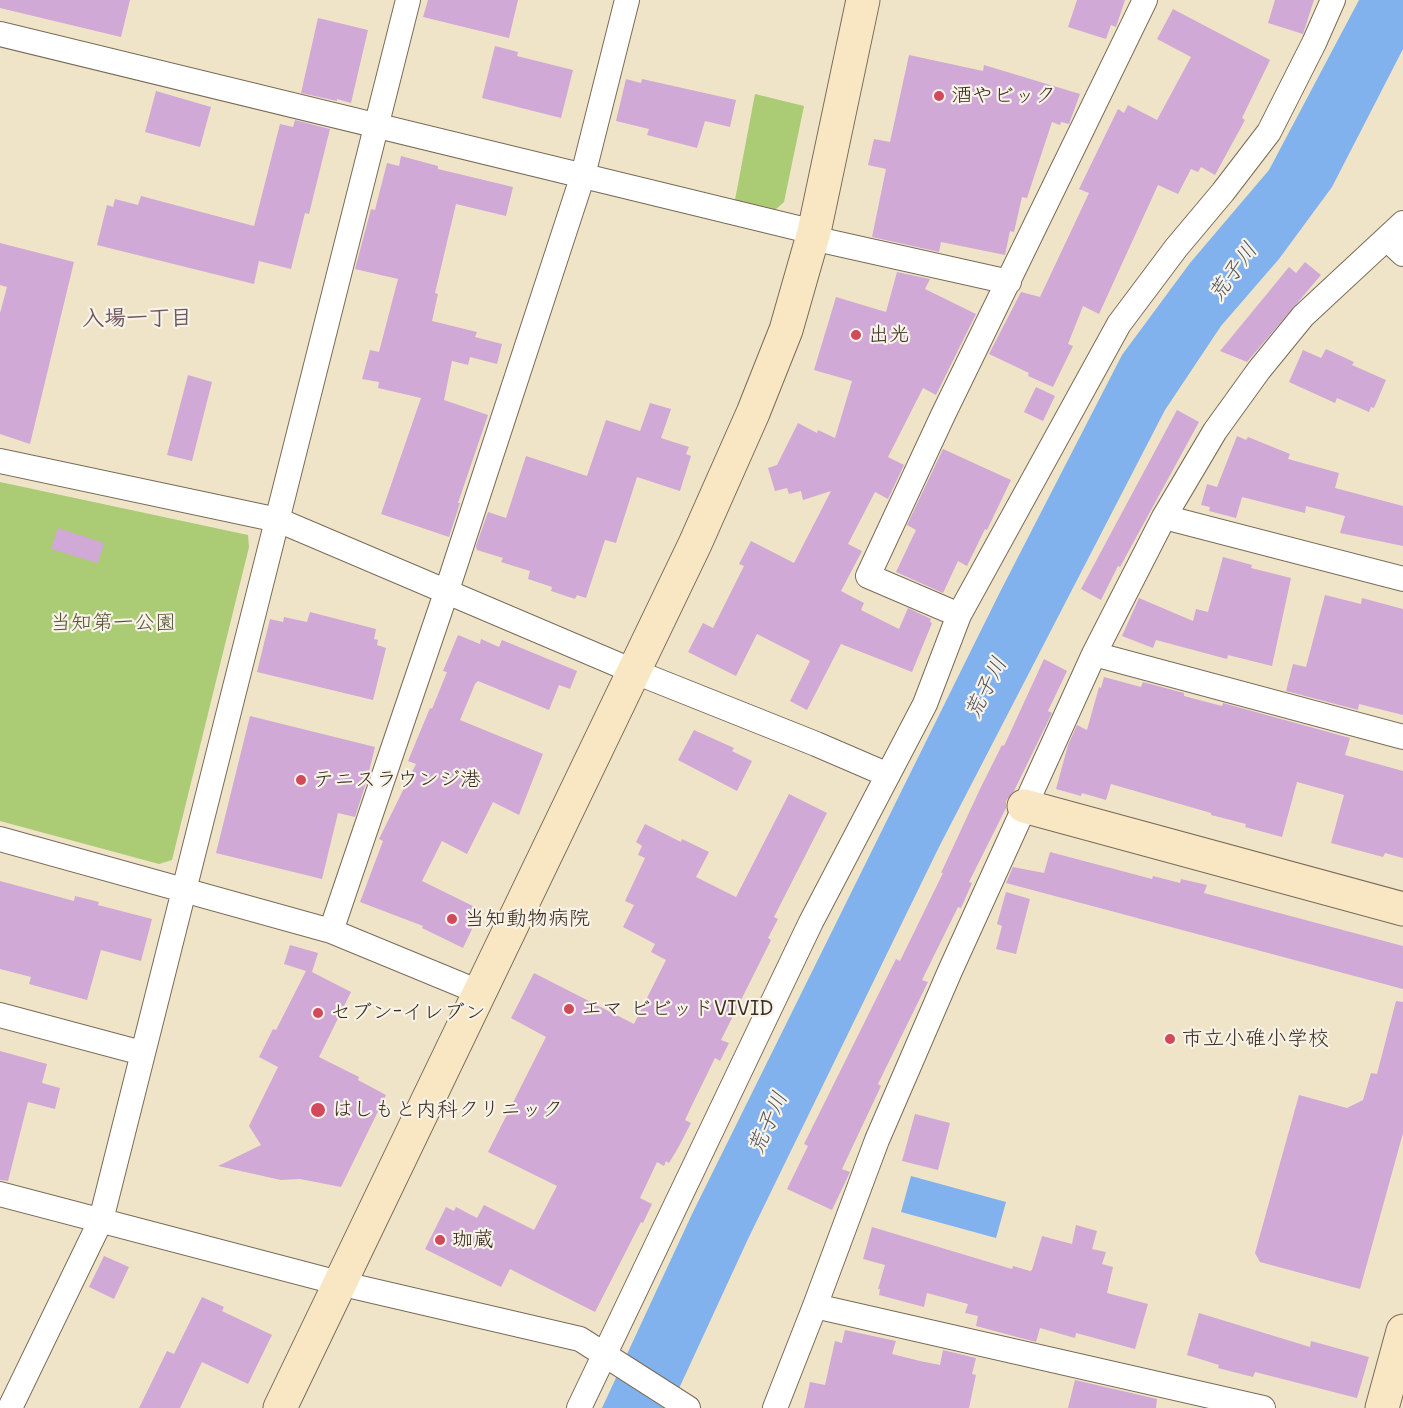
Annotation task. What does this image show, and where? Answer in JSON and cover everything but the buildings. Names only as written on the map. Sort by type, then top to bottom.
[{"type":"street","points":[[9,1398],[101,1220],[408,0]]},
{"type":"street","points":[[331,931],[584,175],[627,0]]},
{"type":"street","points":[[279,1408],[695,544],[753,413],[786,330],[813,235],[863,0]]},
{"type":"street","points":[[959,615],[868,576],[942,416],[1145,0]]},
{"type":"street","points":[[579,1408],[609,1358],[811,922],[925,704],[959,615],[1119,324],[1176,248],[1269,132],[1333,0]]},
{"type":"street","points":[[0,34],[377,124],[813,235],[1009,282]]},
{"type":"street","points":[[775,1408],[877,1140],[1024,806],[1094,654],[1164,517],[1215,431],[1259,370],[1303,316],[1398,239]]},
{"type":"street","points":[[0,461],[278,520],[633,671],[888,775]]},
{"type":"street","points":[[1164,517],[1403,579]]},
{"type":"street","points":[[1094,654],[1403,737]]},
{"type":"street","points":[[1024,806],[1403,909]]},
{"type":"street","points":[[0,840],[331,931],[479,992]]},
{"type":"street","points":[[0,1015],[142,1053]]},
{"type":"street","points":[[0,1194],[339,1283],[580,1339],[686,1407]]},
{"type":"street","points":[[815,1306],[1263,1408]]},
{"type":"street","points":[[1382,1408],[1403,1331]]},
{"type":"green space","points":[[755,94],[804,106],[784,202],[775,210],[735,200]]},
{"type":"green space","name":"当知第一公園","points":[[0,482],[248,535],[249,547],[172,860],[159,864],[0,821]]},
{"type":"water","name":"荒子川","points":[[1359,0],[1403,0],[1403,49],[1332,187],[1279,259],[1221,326],[1165,410],[939,847],[748,1239],[670,1408],[602,1408],[693,1212],[999,594],[1122,355],[1190,263],[1269,170]]},
{"type":"water","points":[[911,1176],[1006,1202],[996,1238],[901,1212]]},
{"type":"place","name":"酒やビック","points":[[939,96]]},
{"type":"place","name":"出光","points":[[856,335]]},
{"type":"place","name":"テニスラウンジ港","points":[[301,780]]},
{"type":"place","name":"当知動物病院","points":[[452,919]]},
{"type":"place","name":"エマ ビビッドVIVID","points":[[569,1009]]},
{"type":"place","name":"セブン-イレブン","points":[[318,1013]]},
{"type":"place","name":"市立小碓小学校","points":[[1170,1039]]},
{"type":"place","name":"はしもと内科クリニック","points":[[318,1110]]},
{"type":"place","name":"珈蔵","points":[[440,1240]]},
{"type":"district","name":"入場一丁目","points":[[137,318]]}]
